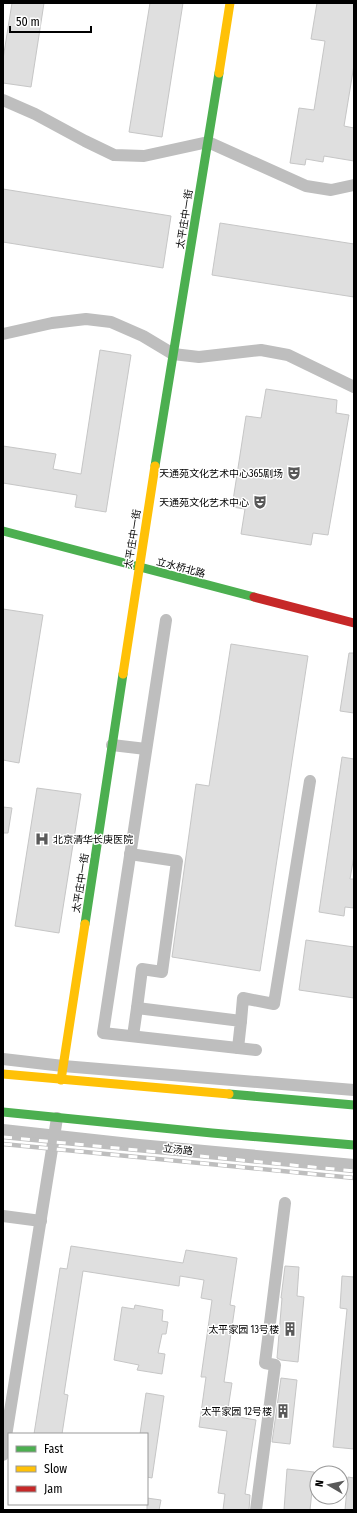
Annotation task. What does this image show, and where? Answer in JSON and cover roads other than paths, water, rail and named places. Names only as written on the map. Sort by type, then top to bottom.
[{"type":"street","name":"太平庄中一街","points":[[61,1080],[139,567],[230,3]]},
{"type":"street","points":[[3,100],[35,114],[114,155],[144,156],[208,142],[306,186],[331,190],[354,185]]},
{"type":"street","points":[[3,334],[52,323],[86,319],[111,322],[143,336],[173,354],[199,357],[261,350],[288,355],[354,387]]},
{"type":"street","name":"立水桥北路","points":[[3,530],[354,623]]},
{"type":"street","points":[[166,620],[103,1032],[256,1050]]},
{"type":"street","points":[[112,745],[146,749]]},
{"type":"street","points":[[238,1048],[243,998],[274,1004],[310,781]]},
{"type":"street","points":[[130,854],[177,860],[162,972],[142,969],[133,1036]]},
{"type":"street","points":[[137,1008],[241,1021]]},
{"type":"street","points":[[3,1059],[63,1066],[354,1090]]},
{"type":"street","points":[[3,1074],[354,1105]]},
{"type":"street","name":"立汤路","points":[[3,1112],[212,1133],[354,1145]]},
{"type":"street","points":[[3,1455],[58,1118]]},
{"type":"street","name":"立汤路","points":[[3,1130],[215,1153],[354,1165]]},
{"type":"street","points":[[256,1510],[275,1365],[265,1363],[285,1203]]},
{"type":"street","points":[[3,1216],[41,1221]]},
{"type":"railway","points":[[3,1137],[354,1171]]},
{"type":"railway","points":[[3,1144],[354,1178]]},
{"type":"place","name":"天通苑文化艺术中心365剧场","points":[[294,473]]},
{"type":"place","name":"天通苑文化艺术中心","points":[[260,502]]},
{"type":"place","name":"北京清华长庚医院","points":[[42,839]]},
{"type":"place","name":"太平家园 13号楼","points":[[290,1329]]},
{"type":"place","name":"太平家园 12号楼","points":[[283,1411]]}]
